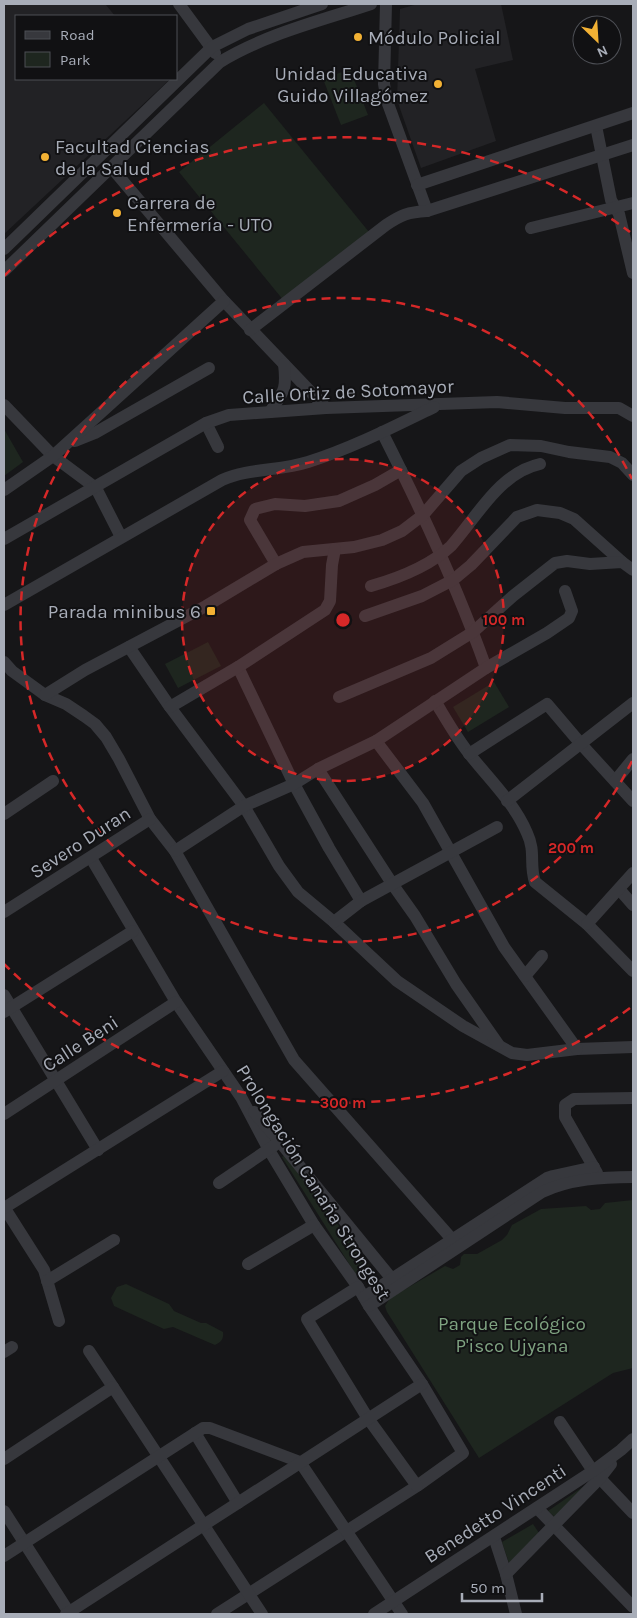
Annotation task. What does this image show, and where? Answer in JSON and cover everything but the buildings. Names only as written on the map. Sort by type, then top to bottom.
[{"type":"street","points":[[179,4],[212,47],[220,62]]},
{"type":"street","points":[[4,249],[212,47],[248,30],[322,4]]},
{"type":"street","points":[[4,271],[220,62],[241,49],[260,41],[371,4]]},
{"type":"street","points":[[386,4],[384,84],[387,101],[427,211]]},
{"type":"street","points":[[417,185],[633,113]]},
{"type":"street","points":[[596,126],[611,200],[619,214],[633,273]]},
{"type":"street","points":[[250,330],[386,225],[403,214],[427,211],[633,145]]},
{"type":"street","points":[[111,167],[224,301],[326,408]]},
{"type":"street","points":[[74,182],[84,193]]},
{"type":"street","points":[[531,228],[633,203]]},
{"type":"street","points":[[4,490],[53,456],[224,301]]},
{"type":"street","points":[[270,412],[284,391],[286,383],[284,364]]},
{"type":"street","points":[[68,443],[95,433],[209,368]]},
{"type":"street","name":"Calle Ortiz de Sotomayor","points":[[4,539],[206,424],[229,415],[326,408],[497,402],[565,408],[618,408],[633,416]]},
{"type":"street","points":[[4,405],[53,456],[96,488],[121,537]]},
{"type":"street","points":[[4,605],[235,474],[271,470],[306,463],[348,448],[438,405]]},
{"type":"street","points":[[206,424],[218,447]]},
{"type":"street","points":[[382,432],[442,555],[486,668]]},
{"type":"street","points":[[45,695],[85,670],[206,606],[276,564],[303,552],[354,548],[382,540],[402,531],[423,515],[461,472],[482,458],[510,445],[541,446],[610,457],[622,463],[633,475]]},
{"type":"street","points":[[371,586],[387,582],[442,555],[467,528],[503,483],[518,472],[540,464]]},
{"type":"street","points":[[276,564],[250,520],[255,508],[274,504],[305,506],[339,501],[369,488],[401,470]]},
{"type":"street","points":[[365,616],[422,596],[453,580],[471,565],[517,518],[538,510],[560,513],[574,518],[633,570]]},
{"type":"street","points":[[170,707],[238,667],[325,610],[330,601],[335,549]]},
{"type":"street","points":[[339,697],[431,658],[473,632],[512,596],[555,563],[567,561],[590,564],[622,562]]},
{"type":"street","points":[[175,852],[244,806],[294,784],[318,769],[376,741],[486,668],[547,633],[569,618],[572,611],[565,591]]},
{"type":"street","points":[[129,647],[170,707],[244,806],[279,866],[298,892],[334,922],[397,981],[463,1026],[512,1053],[527,1055],[576,1049],[633,1047]]},
{"type":"street","points":[[4,662],[12,672],[45,695],[66,704],[95,724],[106,738],[150,819],[175,852],[294,1060],[455,1242]]},
{"type":"street","points":[[238,667],[294,784],[361,901]]},
{"type":"street","points":[[435,701],[469,754],[507,801],[526,830],[533,846],[532,874],[535,882],[587,924],[633,971]]},
{"type":"street","points":[[507,801],[633,703]]},
{"type":"street","points":[[469,754],[547,704],[633,801]]},
{"type":"street","points":[[376,741],[423,803],[504,947],[576,1049]]},
{"type":"street","points":[[615,781],[633,759]]},
{"type":"street","points":[[318,769],[478,1016],[501,1048]]},
{"type":"street","points":[[4,814],[53,781]]},
{"type":"street","name":"Severo Duran","points":[[4,912],[150,819]]},
{"type":"street","points":[[334,922],[361,901],[497,827]]},
{"type":"street","name":"Prolongación Canaña Strongest","points":[[91,858],[176,1002],[241,1097],[269,1150],[314,1225],[422,1384],[463,1453],[417,1486],[217,1614]]},
{"type":"street","points":[[587,924],[633,873]]},
{"type":"street","points":[[619,889],[633,905]]},
{"type":"street","points":[[8,1009],[133,931]]},
{"type":"street","points":[[525,976],[542,956]]},
{"type":"street","points":[[4,995],[8,1009],[56,1080],[98,1150]]},
{"type":"street","name":"Calle Beni","points":[[4,1114],[176,1002]]},
{"type":"street","points":[[59,1321],[44,1270],[4,1208],[223,1071]]},
{"type":"street","points":[[241,1097],[395,1283]]},
{"type":"street","points":[[597,1172],[565,1117],[565,1105],[574,1099],[633,1098]]},
{"type":"street","points":[[219,1183],[280,1142]]},
{"type":"street","points":[[417,1486],[367,1417],[307,1319],[395,1283],[455,1242],[554,1186],[597,1172],[633,1177]]},
{"type":"street","points":[[248,1264],[314,1225]]},
{"type":"street","points":[[47,1281],[114,1240]]},
{"type":"street","points":[[89,1351],[262,1614]]},
{"type":"street","points":[[4,1511],[68,1614],[367,1417],[422,1384]]},
{"type":"street","points":[[4,1459],[113,1387]]},
{"type":"street","points":[[560,1422],[597,1474],[633,1513]]},
{"type":"street","points":[[4,1556],[203,1428],[210,1428],[300,1462],[402,1614]]},
{"type":"street","points":[[195,1433],[238,1503]]},
{"type":"street","points":[[506,1574],[554,1525],[597,1474],[633,1438]]},
{"type":"street","name":"Benedetto Vincenti","points":[[374,1614],[537,1508],[597,1474]]},
{"type":"street","points":[[537,1508],[633,1607],[626,1614]]},
{"type":"street","points":[[494,1537],[516,1614]]},
{"type":"shaded area","name":"Facultad Ciencias de la Salud","points":[[4,4],[107,4],[114,15],[15,15],[15,80],[169,80],[4,234]]},
{"type":"shaded area","name":"Unidad Educativa Guido Villagómez","points":[[418,4],[501,4],[513,60],[475,69],[496,141],[421,168],[397,100],[400,9]]},
{"type":"green space","points":[[350,69],[368,115],[341,125],[323,79]]},
{"type":"green space","points":[[264,103],[369,232],[284,301],[179,172]]},
{"type":"green space","points":[[4,429],[23,462],[4,476]]},
{"type":"green space","points":[[208,642],[221,666],[178,688],[165,664]]},
{"type":"green space","points":[[494,682],[509,707],[468,732],[453,707]]},
{"type":"green space","points":[[285,1155],[373,1271],[358,1278],[282,1157]]},
{"type":"green space","name":"Parque Ecológico P'isco Ujyana","points":[[633,1200],[633,1368],[613,1373],[479,1458],[385,1306],[390,1298],[445,1266],[453,1269],[460,1265],[461,1257],[464,1254],[477,1254],[502,1240],[512,1225],[541,1209],[586,1206],[591,1210],[600,1209],[605,1203]]},
{"type":"green space","points":[[126,1284],[169,1304],[174,1311],[201,1323],[206,1323],[223,1332],[222,1340],[215,1345],[173,1327],[164,1329],[114,1306],[111,1298],[117,1287]]},
{"type":"green space","points":[[590,1482],[556,1518],[548,1511]]},
{"type":"green space","points":[[533,1524],[539,1533],[509,1563],[502,1542]]},
{"type":"place","name":"Módulo Policial","points":[[358,37]]},
{"type":"place","name":"Unidad Educativa Guido Villagómez","points":[[438,84]]},
{"type":"place","name":"Facultad Ciencias de la Salud","points":[[45,157]]},
{"type":"place","name":"Carrera de Enfermería - UTO","points":[[117,213]]},
{"type":"place","name":"Parada minibus 6","points":[[211,611]]}]
